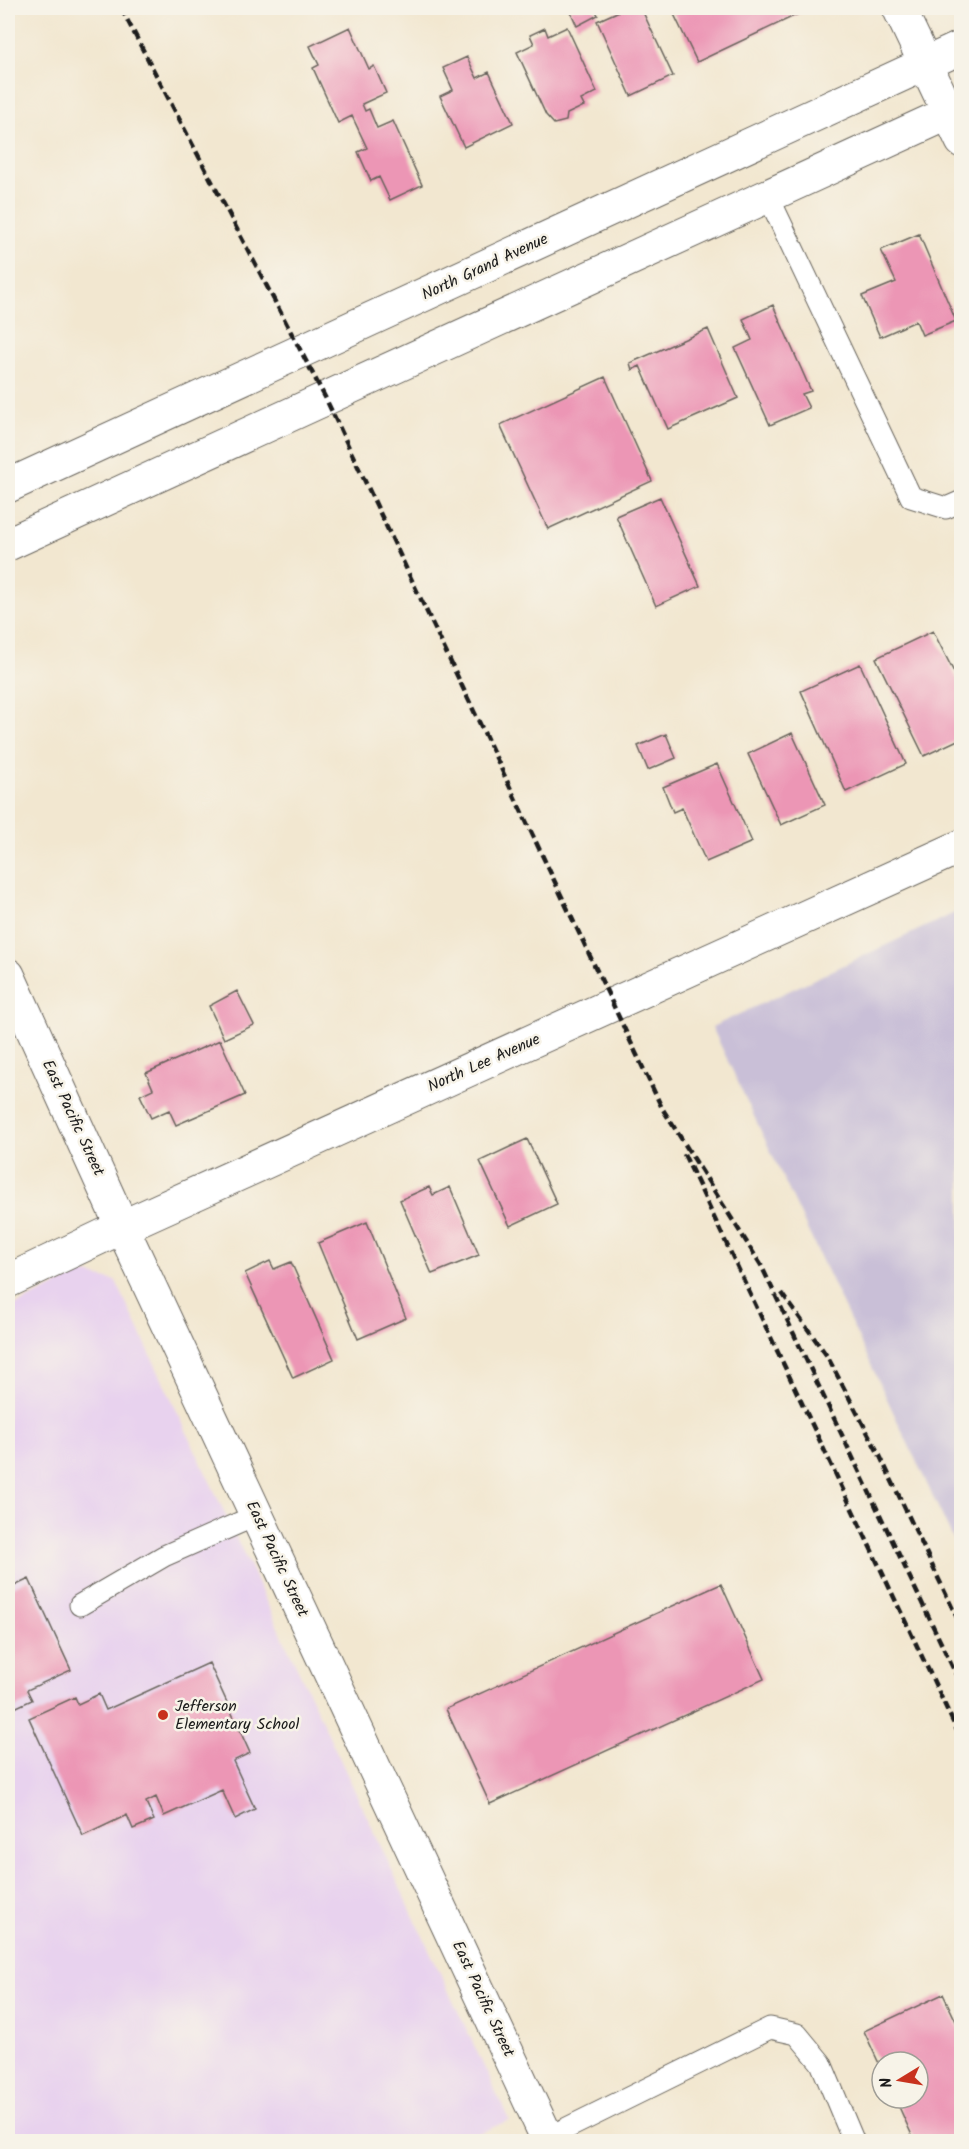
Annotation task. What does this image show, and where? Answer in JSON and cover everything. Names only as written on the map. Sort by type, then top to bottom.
[{"type":"street","points":[[8,544],[768,196],[957,121],[925,63],[899,8]]},
{"type":"street","name":"North Grand Avenue","points":[[8,486],[962,47]]},
{"type":"street","name":"North Lee Avenue","points":[[8,1281],[122,1227],[962,846]]},
{"type":"street","name":"East Pacific Street","points":[[8,975],[122,1227],[548,2140]]},
{"type":"lane","points":[[768,196],[911,497],[946,508],[962,501]]},
{"type":"lane","points":[[80,1605],[164,1556],[256,1515]]},
{"type":"lane","points":[[548,2140],[770,2028],[797,2034],[821,2063],[854,2142]]},
{"type":"shaded area","points":[[961,910],[961,1556],[712,1027]]},
{"type":"shaded area","name":"Jefferson Elementary School","points":[[83,1273],[116,1281],[509,2120],[460,2142],[8,2141],[8,1309]]},
{"type":"building","points":[[569,8],[594,8],[598,15],[577,26]]},
{"type":"building","points":[[626,8],[641,8],[673,76],[631,96],[597,21]]},
{"type":"building","points":[[671,8],[811,8],[697,62]]},
{"type":"building","points":[[350,27],[369,69],[374,66],[386,93],[362,104],[365,111],[369,109],[377,128],[393,121],[422,185],[390,200],[379,177],[371,181],[358,152],[367,148],[352,116],[338,123],[313,68],[319,65],[310,46]]},
{"type":"building","points":[[567,27],[597,92],[581,100],[584,106],[567,114],[566,121],[554,124],[546,115],[517,52],[534,44],[530,35],[545,28],[548,36]]},
{"type":"building","points":[[467,57],[477,78],[489,72],[513,123],[464,147],[440,96],[453,90],[443,68]]},
{"type":"building","points":[[919,234],[956,321],[922,335],[916,321],[880,337],[862,296],[896,282],[881,250]]},
{"type":"building","points":[[773,305],[811,391],[802,394],[809,408],[770,425],[735,348],[752,340],[743,319]]},
{"type":"building","points":[[708,329],[738,398],[668,429],[640,366],[632,370],[630,363]]},
{"type":"building","points":[[605,377],[652,481],[548,529],[500,425]]},
{"type":"building","points":[[660,497],[700,586],[656,606],[616,516]]},
{"type":"building","points":[[933,631],[962,688],[962,738],[924,756],[876,658]]},
{"type":"building","points":[[860,664],[906,764],[846,792],[801,691]]},
{"type":"building","points":[[792,733],[825,805],[781,825],[748,754]]},
{"type":"building","points":[[666,734],[676,758],[648,770],[638,746]]},
{"type":"building","points":[[717,764],[752,842],[706,862],[682,808],[673,812],[663,787]]},
{"type":"building","points":[[237,991],[254,1025],[224,1039],[209,1006]]},
{"type":"building","points":[[220,1040],[245,1095],[176,1125],[169,1110],[151,1118],[140,1095],[153,1089],[146,1073]]},
{"type":"building","points":[[527,1139],[557,1204],[510,1226],[480,1161]]},
{"type":"building","points":[[429,1187],[433,1195],[450,1187],[479,1255],[432,1274],[400,1200]]},
{"type":"building","points":[[367,1222],[406,1318],[358,1339],[318,1243]]},
{"type":"building","points":[[270,1261],[274,1269],[291,1262],[334,1359],[293,1378],[245,1273]]},
{"type":"building","points":[[29,1579],[71,1670],[27,1690],[32,1700],[8,1711],[8,1589]]},
{"type":"building","points":[[721,1584],[764,1679],[490,1804],[446,1709]]},
{"type":"building","points":[[209,1663],[250,1753],[233,1761],[255,1809],[235,1819],[222,1790],[164,1816],[156,1797],[146,1802],[154,1820],[133,1829],[127,1815],[83,1836],[29,1718],[75,1697],[78,1704],[99,1694],[106,1710]]},
{"type":"building","points":[[943,1994],[962,2034],[962,2142],[915,2142],[900,2110],[930,2110],[930,2050],[873,2050],[864,2031]]},
{"type":"railway","points":[[121,8],[326,399],[662,1108],[761,1265],[962,1687]]},
{"type":"railway","points":[[684,1154],[962,1741]]},
{"type":"railway","points":[[782,1293],[827,1356],[880,1456],[962,1628]]},
{"type":"place","name":"Jefferson Elementary School","points":[[163,1715]]}]
